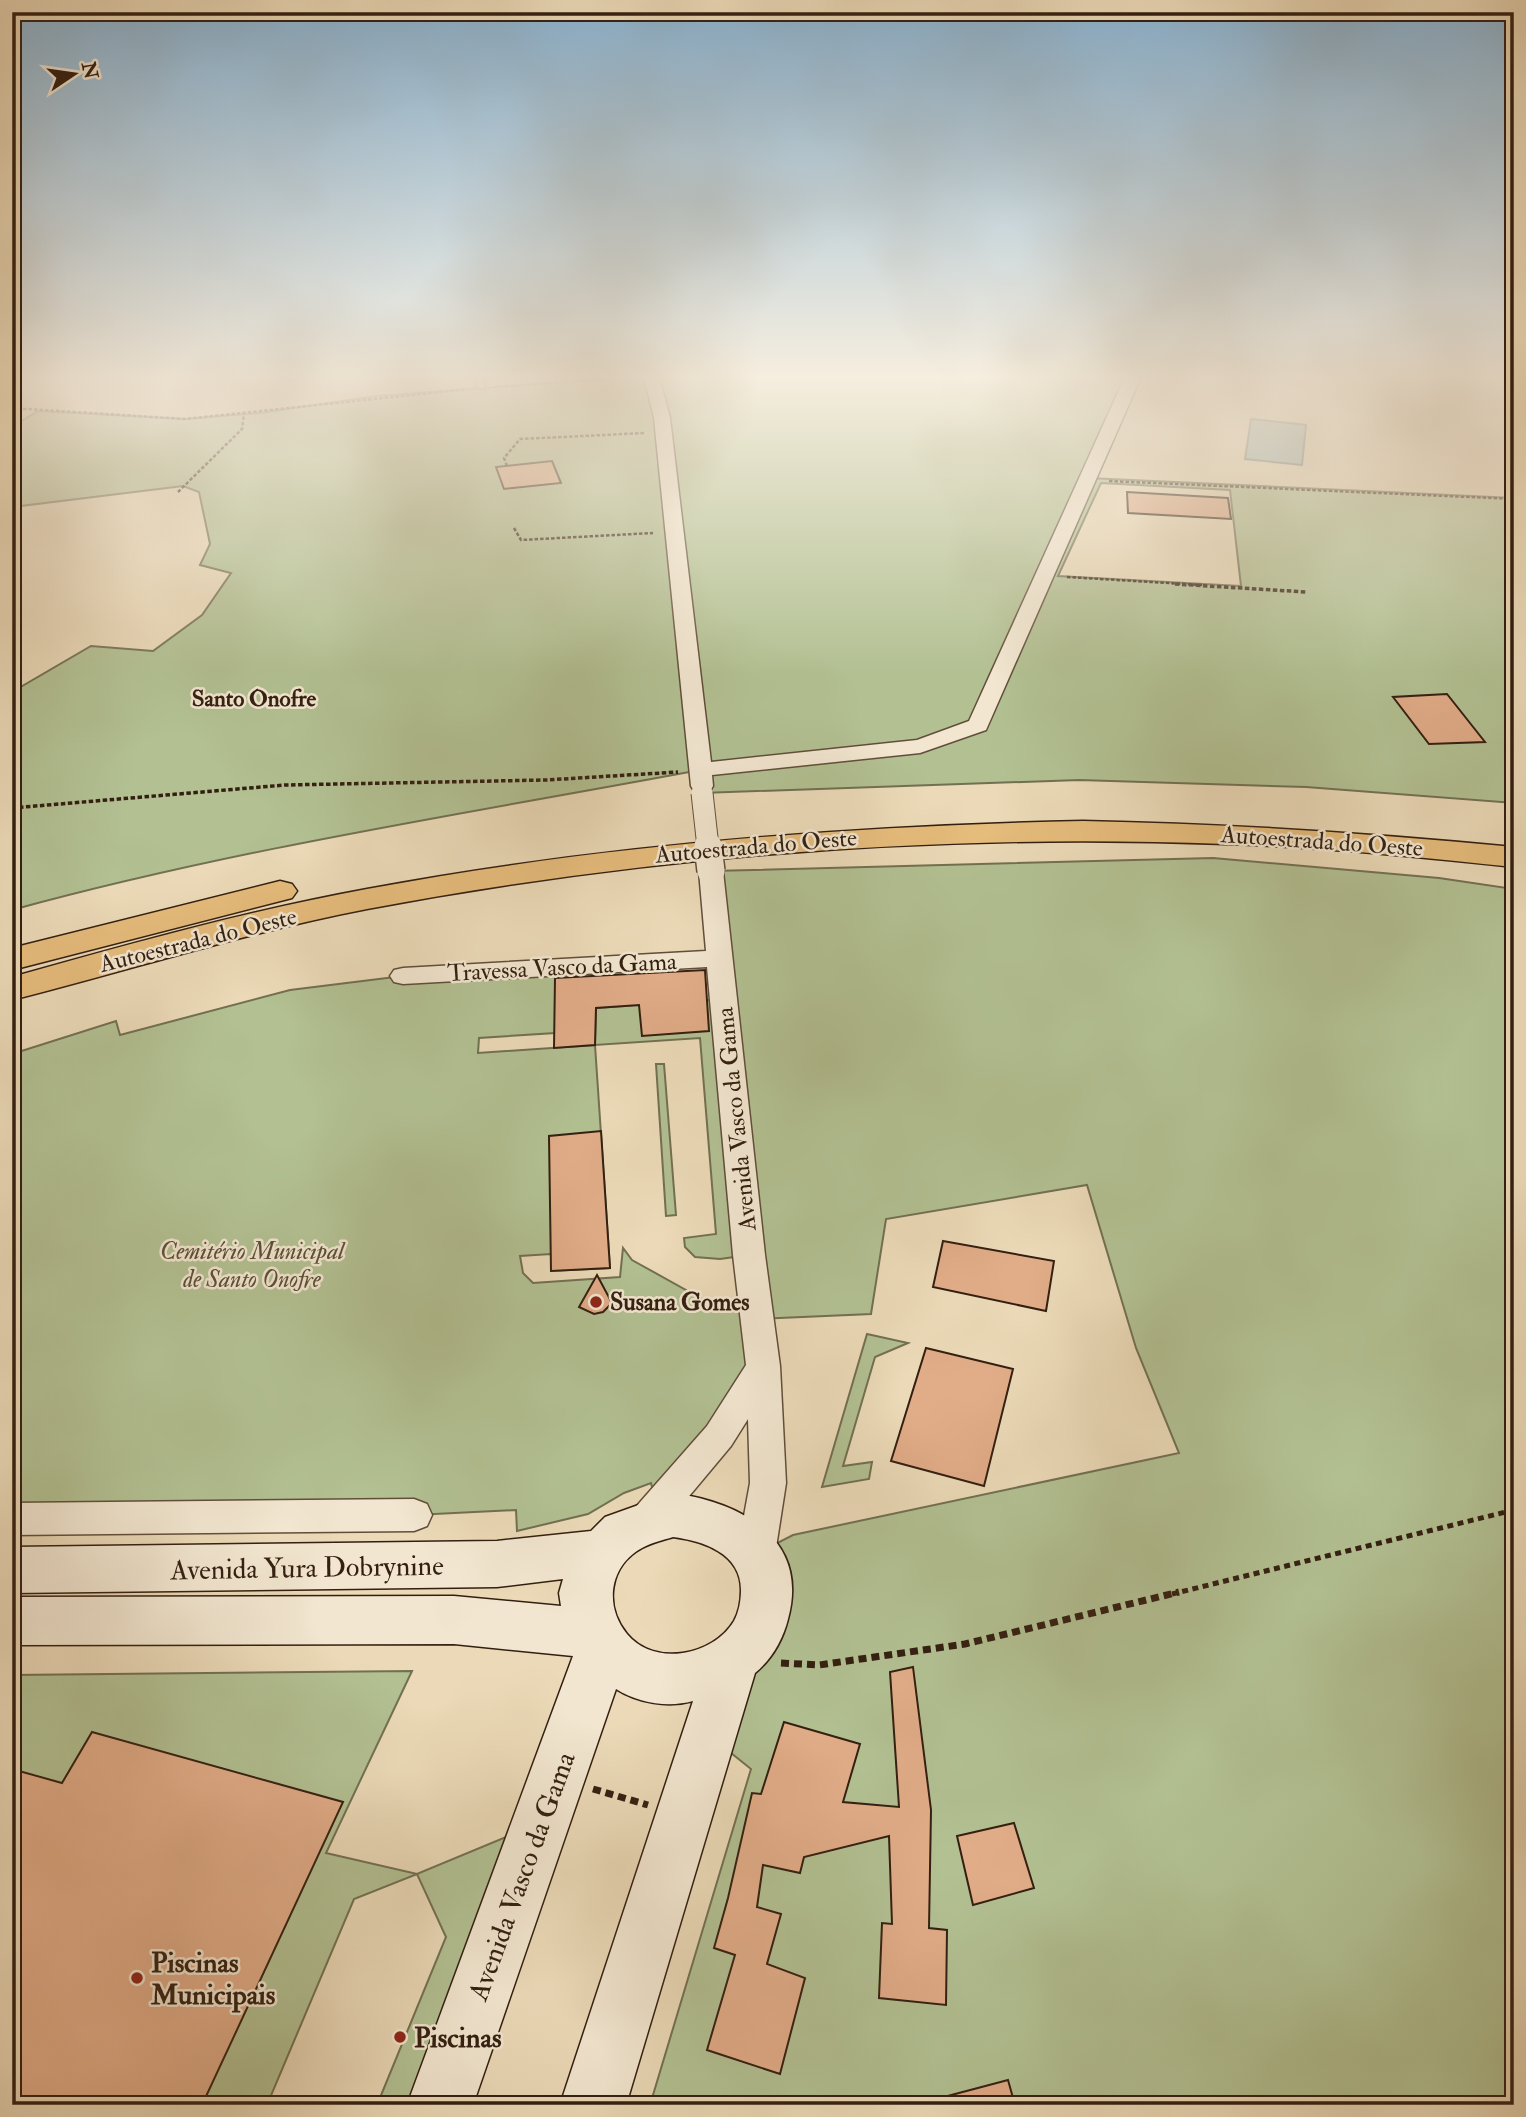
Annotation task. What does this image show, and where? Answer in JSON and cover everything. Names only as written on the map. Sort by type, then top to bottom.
[{"type":"highway","name":"Autoestrada do Oeste","points":[[12,959],[215,906],[396,868],[547,843],[745,820],[927,809],[1127,807],[1294,813],[1514,833]]},
{"type":"highway","name":"Autoestrada do Oeste","points":[[12,989],[176,944],[363,900],[563,866],[750,844],[920,833],[1110,831],[1295,837],[1514,857]]},
{"type":"main road","points":[[685,1515],[721,1523],[741,1537],[756,1555],[764,1572],[768,1591],[766,1610],[759,1629],[748,1646],[732,1660],[706,1673],[678,1679],[659,1677],[623,1666],[598,1641],[586,1614],[585,1592],[590,1571],[601,1552],[614,1538],[647,1520],[685,1515]]},
{"type":"main road","name":"Avenida Yura Dobrynine","points":[[12,1570],[469,1565],[601,1552]]},
{"type":"main road","name":"Avenida Yura Dobrynine","points":[[12,1621],[454,1620],[598,1641]]},
{"type":"main road","name":"Avenida Vasco da Gama","points":[[440,2105],[598,1641]]},
{"type":"main road","points":[[593,2105],[732,1660]]},
{"type":"street","points":[[668,476],[701,781],[920,746],[978,725],[1089,476]]},
{"type":"street","name":"Avenida Vasco da Gama","points":[[701,781],[749,1255],[763,1366],[768,1483],[756,1555]]},
{"type":"street","name":"Travessa Vasco da Gama","points":[[403,976],[720,958]]},
{"type":"street","points":[[647,1520],[719,1436],[763,1366]]},
{"type":"street","points":[[12,1519],[414,1515]]},
{"type":"path","points":[[178,492],[194,476]]},
{"type":"path","points":[[1087,480],[1514,499]]},
{"type":"path","points":[[514,528],[521,540],[674,532]]},
{"type":"path","points":[[1045,575],[1306,592]]},
{"type":"path","points":[[12,808],[170,791],[429,781],[701,781]]},
{"type":"path","points":[[732,1660],[819,1665],[965,1644],[1514,1510]]},
{"type":"path","points":[[583,1786],[654,1807]]},
{"type":"green space","points":[[12,476],[1090,476],[1089,478],[1514,498],[1514,803],[1306,787],[1079,780],[702,793],[700,770],[268,850],[12,910],[12,692],[91,646],[153,651],[202,615],[231,573],[200,565],[210,544],[199,492],[183,486],[12,507]],"holes":[[[1101,483],[1230,490],[1241,586],[1058,576]]]},
{"type":"green space","name":"Cemitério Municipal de Santo Onofre","points":[[1213,858],[1439,878],[1514,889],[1514,2105],[650,2105],[751,1769],[710,1736],[756,1554],[793,1535],[1179,1453],[1136,1348],[1087,1185],[886,1219],[871,1314],[757,1319],[763,1366],[657,1507],[651,1483],[624,1493],[588,1514],[517,1531],[516,1510],[414,1515],[12,1519],[12,1054],[116,1021],[120,1035],[290,990],[403,976],[555,967],[555,1033],[479,1038],[478,1053],[595,1045],[596,1008],[724,999],[711,871]],"holes":[[[700,1038],[716,1234],[684,1238],[685,1247],[695,1257],[720,1259],[749,1255],[754,1302],[713,1305],[632,1260],[623,1248],[620,1277],[533,1283],[523,1273],[520,1256],[551,1254],[551,1271],[610,1268],[595,1045]]]},
{"type":"green space","points":[[656,1064],[664,1064],[676,1215],[666,1216]]},
{"type":"green space","points":[[867,1334],[908,1343],[875,1357],[843,1466],[872,1462],[869,1479],[822,1487]]},
{"type":"green space","name":"Piscinas Municipais","points":[[412,1671],[326,1853],[417,1874],[354,1899],[267,2105],[12,2105],[12,1675]]},
{"type":"green space","points":[[540,1823],[440,2105],[377,2105],[446,1937],[417,1874]]},
{"type":"building","points":[[499,476],[558,476],[561,483],[504,489]]},
{"type":"building","points":[[1127,492],[1228,498],[1231,519],[1128,513]]},
{"type":"building","points":[[1447,694],[1485,742],[1429,744],[1393,697]]},
{"type":"building","points":[[705,970],[709,1031],[642,1036],[639,1005],[596,1008],[595,1045],[554,1048],[555,978]]},
{"type":"building","points":[[601,1131],[610,1268],[551,1271],[549,1136]]},
{"type":"building","points":[[943,1241],[1054,1261],[1046,1311],[933,1287]]},
{"type":"building","name":"Susana Gomes","points":[[597,1275],[612,1303],[603,1312],[594,1314],[579,1307]]},
{"type":"building","points":[[926,1348],[1013,1369],[984,1486],[891,1461]]},
{"type":"building","points":[[913,1667],[931,1810],[929,1928],[947,1930],[946,2005],[879,1998],[882,1923],[892,1924],[889,1836],[804,1857],[800,1873],[763,1865],[757,1907],[781,1914],[767,1964],[805,1978],[780,2074],[707,2050],[735,1955],[714,1948],[752,1793],[761,1794],[784,1722],[860,1744],[843,1802],[899,1807],[890,1672]]},
{"type":"building","name":"Piscinas Municipais","points":[[92,1732],[343,1802],[202,2105],[12,2105],[12,1769],[62,1783]]},
{"type":"building","points":[[1014,1823],[1034,1888],[973,1905],[957,1836]]},
{"type":"building","points":[[1008,2080],[1015,2105],[941,2105],[940,2098]]},
{"type":"place","name":"Susana Gomes","points":[[596,1302]]},
{"type":"place","name":"Piscinas Municipais","points":[[137,1978]]},
{"type":"place","name":"Piscinas","points":[[400,2037]]},
{"type":"district","name":"Santo Onofre","points":[[254,698]]}]
